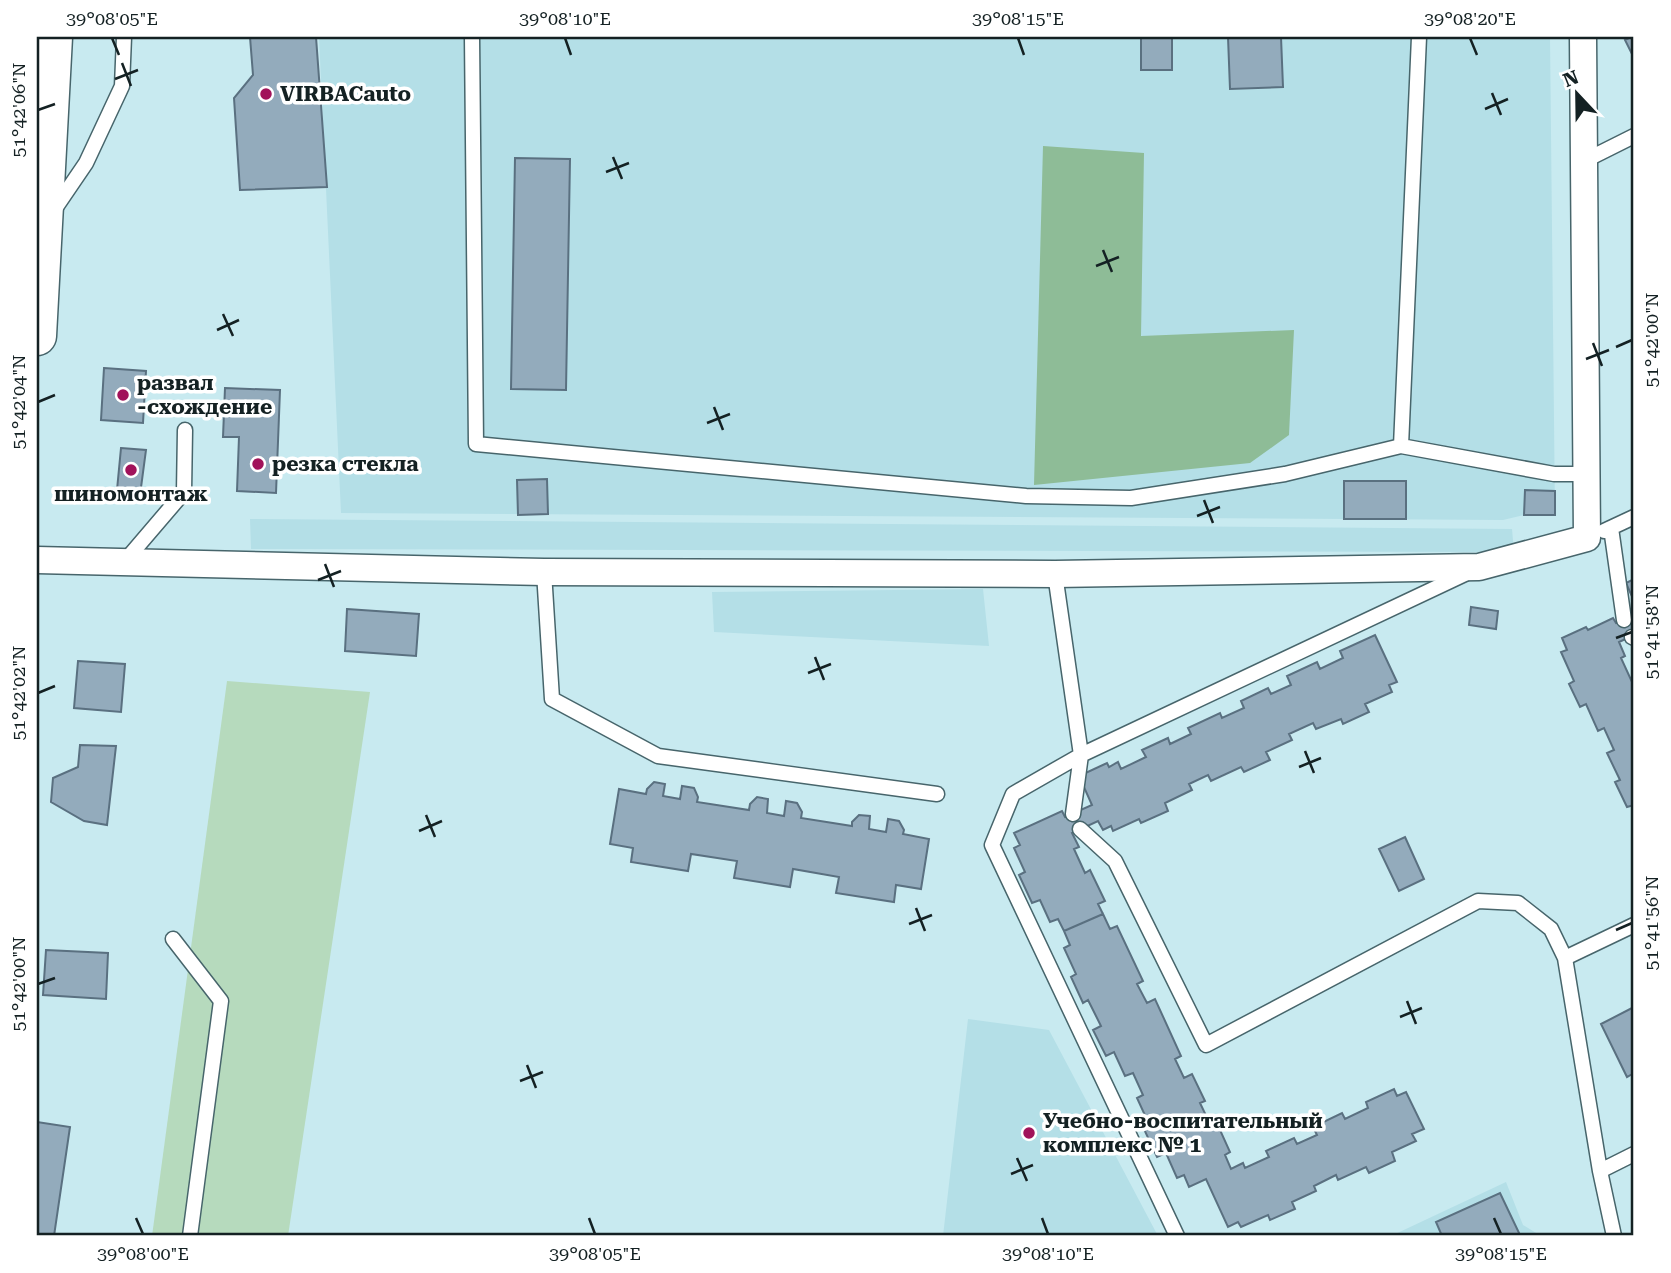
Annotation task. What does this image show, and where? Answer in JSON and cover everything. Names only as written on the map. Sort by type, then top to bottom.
[{"type":"highway","points":[[37,337],[53,37]]},
{"type":"street","points":[[37,560],[544,572],[1055,574],[1479,567],[1599,533],[1587,474],[1583,37]]},
{"type":"lane","points":[[43,226],[86,163],[122,86],[124,37]]},
{"type":"lane","points":[[472,37],[476,444],[1026,496],[1131,498],[1285,474],[1401,446],[1554,474],[1587,474]]},
{"type":"lane","points":[[1401,446],[1419,37]]},
{"type":"lane","points":[[1584,160],[1634,136]]},
{"type":"lane","points":[[125,561],[184,492],[185,430]]},
{"type":"lane","points":[[1624,620],[1599,533],[1634,517]]},
{"type":"lane","points":[[1177,1236],[992,845],[1013,794],[1081,755],[1479,567]]},
{"type":"lane","points":[[544,572],[552,699],[658,756],[937,794]]},
{"type":"lane","points":[[1055,574],[1081,755],[1073,814]]},
{"type":"lane","points":[[1080,829],[1115,860],[1206,1045],[1478,901],[1518,903],[1551,929],[1565,958],[1600,1171],[1614,1236]]},
{"type":"lane","points":[[1565,958],[1634,925]]},
{"type":"lane","points":[[173,940],[220,1000],[190,1236]]},
{"type":"lane","points":[[1600,1171],[1634,1154]]},
{"type":"shaded area","points":[[319,37],[1550,37],[1555,515],[1524,515],[1503,520],[341,513]]},
{"type":"shaded area","points":[[250,519],[1512,529],[1514,552],[251,549]]},
{"type":"shaded area","points":[[983,589],[989,646],[714,632],[712,592]]},
{"type":"shaded area","name":"Учебно-воспитательный комплекс № 1","points":[[968,1019],[1049,1030],[1158,1236],[943,1236]]},
{"type":"shaded area","points":[[1506,1182],[1523,1225],[1541,1236],[1391,1236]]},
{"type":"green space","points":[[1043,146],[1144,153],[1141,336],[1294,330],[1289,435],[1250,463],[1034,485]]},
{"type":"green space","points":[[227,681],[370,692],[288,1236],[152,1236]]},
{"type":"building","points":[[250,37],[316,37],[327,187],[240,190],[234,98],[253,75]]},
{"type":"building","points":[[1141,37],[1172,37],[1172,70],[1141,70]]},
{"type":"building","points":[[1228,37],[1281,37],[1283,87],[1230,89]]},
{"type":"building","points":[[1634,37],[1634,58],[1625,40]]},
{"type":"building","points":[[515,158],[570,159],[566,390],[511,389]]},
{"type":"building","name":"развал -схождение","points":[[104,368],[146,371],[143,423],[101,420]]},
{"type":"building","name":"резка стекла","points":[[225,388],[280,390],[276,493],[237,491],[239,437],[223,437]]},
{"type":"building","name":"шиномонтаж","points":[[121,448],[146,450],[140,495],[117,490]]},
{"type":"building","points":[[547,479],[548,514],[518,515],[517,480]]},
{"type":"building","points":[[1344,481],[1406,481],[1406,519],[1344,519]]},
{"type":"building","points":[[1525,490],[1555,491],[1555,515],[1524,515]]},
{"type":"building","points":[[1634,579],[1634,601],[1626,583]]},
{"type":"building","points":[[1471,607],[1498,611],[1496,629],[1469,625]]},
{"type":"building","points":[[347,609],[419,614],[416,656],[345,651]]},
{"type":"building","points":[[1634,615],[1634,635],[1619,642],[1625,656],[1621,658],[1632,682],[1634,680],[1634,805],[1627,807],[1615,782],[1620,780],[1607,753],[1614,750],[1604,728],[1598,731],[1586,704],[1580,707],[1569,684],[1574,681],[1561,652],[1567,650],[1562,638],[1613,618],[1616,623]]},
{"type":"building","points":[[1375,635],[1397,682],[1389,685],[1392,692],[1365,704],[1369,712],[1343,724],[1341,719],[1316,729],[1313,723],[1289,734],[1292,740],[1266,752],[1270,760],[1244,772],[1241,767],[1211,781],[1208,775],[1189,784],[1192,790],[1165,803],[1168,811],[1141,823],[1139,819],[1113,831],[1111,826],[1103,830],[1098,821],[1072,833],[1079,847],[1074,849],[1085,873],[1090,870],[1105,901],[1098,904],[1103,914],[1064,931],[1058,919],[1050,922],[1040,900],[1032,903],[1019,875],[1025,872],[1014,848],[1020,845],[1014,833],[1062,811],[1065,817],[1092,805],[1079,776],[1107,763],[1109,767],[1118,762],[1121,769],[1146,757],[1142,750],[1168,738],[1170,744],[1191,734],[1188,728],[1220,713],[1222,718],[1244,708],[1241,701],[1268,688],[1271,694],[1291,685],[1287,676],[1317,662],[1320,669],[1343,658],[1340,651]]},
{"type":"building","points":[[78,661],[125,664],[121,712],[74,708]]},
{"type":"building","points":[[80,745],[116,746],[107,825],[84,821],[51,802],[53,778],[78,767]]},
{"type":"building","points":[[654,782],[665,784],[663,796],[680,799],[682,786],[694,788],[697,802],[749,810],[750,804],[757,797],[768,799],[767,813],[784,816],[786,801],[797,803],[802,812],[801,818],[852,826],[852,822],[859,815],[870,816],[869,829],[886,832],[888,819],[899,821],[904,830],[903,834],[929,839],[921,889],[896,885],[894,902],[836,893],[839,877],[793,869],[790,887],[734,878],[737,861],[691,854],[688,871],[631,862],[633,848],[610,844],[619,789],[646,794]]},
{"type":"building","points":[[1405,837],[1424,879],[1399,891],[1379,849]]},
{"type":"building","points":[[1103,914],[1110,929],[1117,926],[1143,981],[1137,984],[1147,1003],[1155,999],[1181,1056],[1175,1059],[1184,1078],[1192,1074],[1205,1101],[1200,1103],[1210,1124],[1216,1121],[1230,1152],[1225,1155],[1231,1169],[1243,1163],[1245,1168],[1269,1157],[1266,1151],[1294,1138],[1297,1144],[1317,1135],[1313,1127],[1342,1113],[1345,1119],[1368,1108],[1366,1102],[1394,1089],[1397,1096],[1406,1092],[1424,1129],[1412,1134],[1416,1141],[1392,1152],[1395,1161],[1369,1173],[1366,1167],[1338,1180],[1336,1175],[1314,1186],[1316,1191],[1292,1202],[1295,1209],[1270,1220],[1268,1215],[1241,1227],[1238,1222],[1228,1227],[1206,1179],[1189,1187],[1184,1175],[1177,1178],[1166,1153],[1157,1157],[1143,1127],[1149,1124],[1137,1098],[1143,1095],[1133,1073],[1125,1076],[1114,1052],[1106,1056],[1093,1030],[1101,1026],[1088,1000],[1083,1003],[1071,977],[1076,974],[1064,948],[1070,945],[1064,931]]},
{"type":"building","points":[[46,950],[108,953],[106,999],[43,995]]},
{"type":"building","points":[[1634,1007],[1634,1073],[1627,1077],[1601,1024]]},
{"type":"building","points":[[37,1122],[70,1127],[54,1236],[37,1236]]},
{"type":"building","points":[[1500,1193],[1520,1235],[1442,1236],[1436,1222]]},
{"type":"place","name":"VIRBACauto","points":[[266,94]]},
{"type":"place","name":"развал -схождение","points":[[123,395]]},
{"type":"place","name":"резка стекла","points":[[258,464]]},
{"type":"place","name":"шиномонтаж","points":[[131,470]]},
{"type":"place","name":"Учебно-воспитательный комплекс № 1","points":[[1029,1133]]}]
